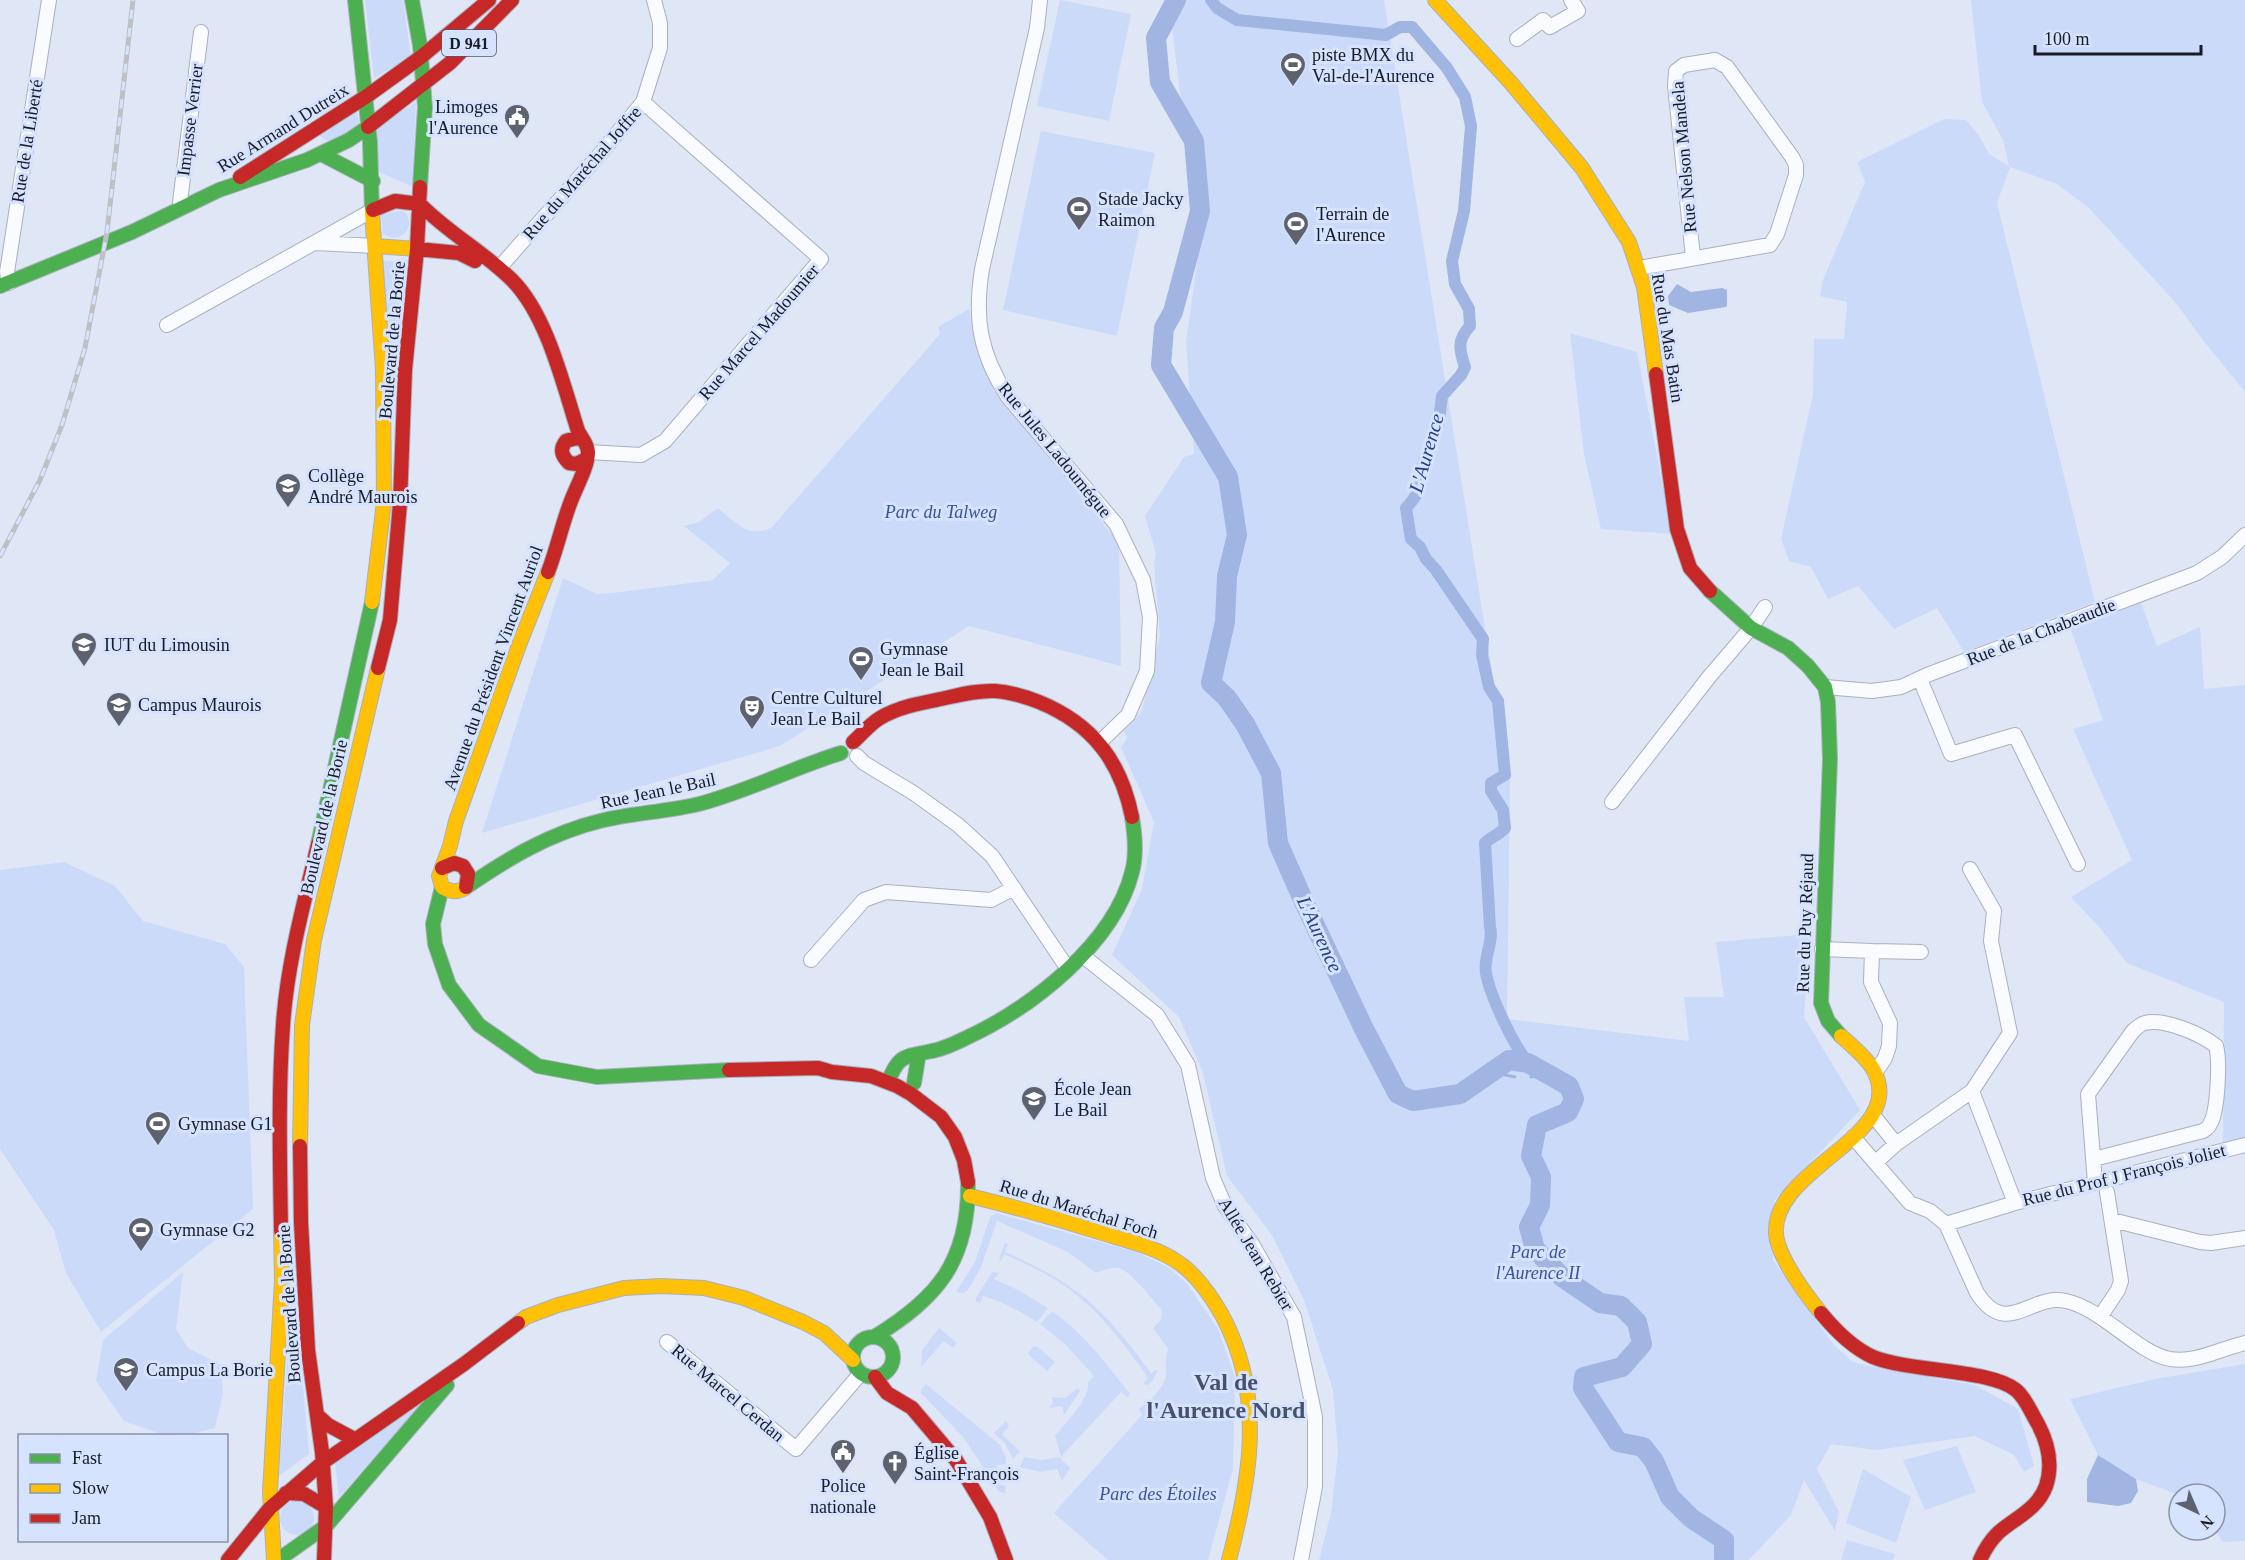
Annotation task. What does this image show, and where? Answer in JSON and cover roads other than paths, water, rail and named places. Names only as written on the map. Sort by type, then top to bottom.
[{"type":"street","name":"Rue de la Liberté","points":[[4,284],[49,0]]},
{"type":"street","name":"Boulevard de la Borie","points":[[276,1560],[271,1525],[270,1492],[282,1280],[280,1129],[283,1023],[296,938],[371,611],[380,557],[384,502],[383,370],[373,181],[367,96],[355,0]]},
{"type":"street","name":"Boulevard de la Borie","points":[[324,1560],[326,1507],[308,1350],[301,1222],[302,1025],[314,940],[352,772],[390,620],[400,503],[405,370],[417,249],[426,107],[412,0]]},
{"type":"street","name":"D 941","points":[[421,57],[489,0]]},
{"type":"street","name":"D 941","points":[[424,84],[450,63],[512,0]]},
{"type":"street","name":"Rue du Maréchal Joffre","points":[[493,268],[601,153],[643,102],[660,48],[660,22],[654,0]]},
{"type":"street","name":"Rue Jules Ladoumégue","points":[[1040,0],[1037,28],[982,269],[977,297],[979,327],[988,360],[1008,396],[1116,524],[1143,580],[1150,617],[1146,671],[1128,715],[1100,742]]},
{"type":"street","name":"Rue du Mas Batin","points":[[1435,0],[1511,83],[1582,168],[1629,242],[1639,268],[1645,298],[1677,529],[1690,568],[1716,598],[1751,628],[1788,648],[1809,666],[1825,687]]},
{"type":"street","points":[[1517,39],[1543,20],[1550,27],[1578,11],[1571,0]]},
{"type":"street","name":"D 941","points":[[416,20],[442,30],[456,28]]},
{"type":"street","name":"Impasse Verrier","points":[[182,207],[180,202],[201,32]]},
{"type":"street","name":"Rue Armand Dutreix","points":[[219,190],[367,96],[421,57]]},
{"type":"street","name":"Rue Nelson Mandela","points":[[1639,268],[1770,244],[1777,234],[1796,175],[1796,165],[1727,67],[1715,60],[1684,65],[1676,70],[1675,86],[1694,257]]},
{"type":"street","points":[[4,284],[132,232],[219,190],[287,168],[321,154],[349,140],[424,84]]},
{"type":"street","name":"Rue Marcel Madoumier","points":[[585,450],[641,455],[665,441],[822,260],[643,102]]},
{"type":"street","points":[[321,154],[373,181]]},
{"type":"street","points":[[167,325],[373,210],[395,201],[420,204],[435,222],[493,268],[503,285],[549,344],[566,392],[585,450],[577,464],[566,461],[561,454],[566,440],[566,392]]},
{"type":"street","points":[[315,243],[445,251],[459,253],[493,268]]},
{"type":"street","points":[[414,277],[445,251]]},
{"type":"street","points":[[566,440],[574,437],[585,450]]},
{"type":"street","name":"Avenue du Président Vincent Auriol","points":[[442,868],[519,645],[557,548],[570,502],[579,482],[585,450]]},
{"type":"street","name":"Avenue du Président Vincent Auriol","points":[[566,461],[570,502]]},
{"type":"street","name":"Rue de la Chabeaudie","points":[[1825,687],[1872,691],[1901,687],[2197,573],[2222,557],[2245,535]]},
{"type":"street","points":[[1612,802],[1709,677],[1751,628],[1765,607]]},
{"type":"street","points":[[1920,679],[1951,754],[2015,735],[2078,864]]},
{"type":"street","name":"Rue du Puy Réjaud","points":[[1825,687],[1828,702],[1830,759],[1821,949],[1821,1002],[1826,1017],[1834,1029],[1874,1067],[1875,1073]]},
{"type":"street","points":[[853,742],[859,748],[857,756],[849,760],[841,753],[844,744],[853,742],[882,717],[925,701],[972,693],[1002,692],[1050,705],[1082,726],[1100,742],[1120,774],[1131,801],[1134,836],[1132,873],[1110,920],[1083,956],[1019,1010],[996,1024],[924,1055],[914,1052],[902,1059],[893,1078]]},
{"type":"street","name":"Rue Jean le Bail","points":[[463,889],[509,858],[562,833],[600,821],[698,804],[733,794],[841,753]]},
{"type":"street","points":[[857,756],[864,763],[915,794],[958,825],[992,856],[1068,969]]},
{"type":"street","points":[[450,846],[469,879],[447,914],[445,927],[446,952],[455,982],[455,990]]},
{"type":"street","points":[[486,872],[450,863],[442,868],[439,876],[442,887],[435,912],[435,944],[449,985],[479,1025],[538,1066],[597,1077],[701,1070],[818,1068],[827,1062],[860,1062],[893,1078],[914,1083],[938,1108],[939,1115],[955,1137],[969,1179],[970,1196],[964,1238],[950,1269],[931,1296],[907,1317],[867,1339],[854,1349],[853,1360]]},
{"type":"street","points":[[1876,1162],[1896,1144],[1972,1091],[2010,1033],[1991,941],[1994,911],[1970,869]]},
{"type":"street","points":[[442,887],[450,892],[463,889]]},
{"type":"street","points":[[811,960],[864,900],[886,892],[991,900],[1014,888]]},
{"type":"street","points":[[1821,949],[1921,952]]},
{"type":"street","points":[[1872,951],[1871,982],[1890,1023],[1889,1046],[1885,1058],[1875,1073],[1879,1091],[1877,1106],[1872,1117],[1853,1137],[1804,1178],[1796,1188],[1782,1206],[1776,1233],[1788,1264],[1816,1306],[1849,1340],[1871,1356],[1898,1364],[1992,1379],[2016,1389],[2046,1438],[2050,1466],[2047,1484],[2036,1504],[1995,1536],[1980,1560]]},
{"type":"street","name":"Allée Jean Rebier","points":[[1083,956],[1156,1015],[1188,1065],[1213,1178],[1225,1206],[1252,1244],[1294,1317],[1315,1417],[1315,1487],[1301,1560]]},
{"type":"street","points":[[2094,1159],[2203,1131],[2211,1124],[2219,1066],[2216,1046],[2200,1035],[2158,1022],[2143,1023],[2133,1031],[2088,1094],[2095,1183]]},
{"type":"street","points":[[914,1083],[924,1055]]},
{"type":"street","points":[[893,1078],[932,1112],[939,1115]]},
{"type":"street","name":"Rue du Prof J François Joliet","points":[[1972,1091],[2015,1203],[2245,1145]]},
{"type":"street","points":[[1872,1117],[1896,1144]]},
{"type":"street","points":[[1853,1137],[1910,1203],[1930,1211],[1946,1224],[1977,1293],[1992,1310],[2001,1314],[2010,1314],[2049,1301],[2060,1300],[2082,1306],[2154,1353],[2169,1359],[2206,1357],[2245,1343]]},
{"type":"street","points":[[2100,1317],[2118,1290],[2121,1281],[2107,1192]]},
{"type":"street","name":"Rue du Maréchal Foch","points":[[970,1196],[1029,1210],[1137,1244],[1169,1257],[1187,1268],[1203,1284],[1221,1313],[1236,1349],[1244,1375],[1249,1404],[1248,1475],[1228,1560]]},
{"type":"street","points":[[1946,1224],[2015,1203]]},
{"type":"street","points":[[2112,1220],[2200,1242],[2245,1238]]},
{"type":"street","points":[[228,1560],[270,1509],[322,1463],[464,1364],[526,1317],[558,1305],[624,1288],[661,1286],[714,1291],[744,1298],[780,1311],[825,1333],[887,1393],[904,1402],[932,1430],[974,1485],[993,1522],[1006,1560]]},
{"type":"street","points":[[868,1375],[885,1373],[907,1317]]},
{"type":"street","points":[[825,1333],[886,1341],[904,1402]]},
{"type":"street","name":"Rue Marcel Cerdan","points":[[667,1342],[796,1449],[868,1375]]},
{"type":"street","points":[[276,1560],[326,1526],[464,1364]]},
{"type":"street","points":[[317,1415],[328,1425],[354,1439]]},
{"type":"street","points":[[251,1530],[270,1492]]},
{"type":"street","points":[[286,1493],[304,1494],[326,1507]]},
{"type":"street","points":[[271,1525],[288,1539],[302,1543]]},
{"type":"waterway","name":"L'Aurence","points":[[1176,0],[1156,38],[1160,82],[1194,141],[1200,211],[1173,312],[1164,328],[1161,365],[1228,477],[1237,535],[1227,576],[1225,622],[1211,683],[1227,698],[1245,724],[1271,773],[1278,843],[1364,1029],[1398,1094],[1413,1101],[1460,1094],[1509,1060],[1528,1063],[1569,1086],[1574,1099],[1568,1112],[1537,1125],[1531,1156],[1541,1177],[1540,1205],[1529,1227],[1535,1249],[1562,1277],[1600,1303],[1621,1306],[1637,1322],[1642,1344],[1622,1367],[1584,1377],[1583,1388],[1618,1442],[1643,1447],[1654,1461],[1670,1497],[1691,1518],[1724,1540],[1724,1560]]},
{"type":"waterway","name":"L'Aurence","points":[[1211,0],[1217,8],[1237,20],[1386,35],[1400,27],[1412,27],[1447,68],[1465,97],[1471,126],[1464,211],[1452,261],[1455,284],[1469,309],[1470,326],[1460,345],[1465,367],[1461,375],[1442,396],[1439,421],[1422,468],[1421,485],[1406,508],[1411,539],[1420,547],[1426,559],[1483,639],[1482,655],[1489,687],[1498,701],[1505,775],[1491,783],[1491,791],[1503,810],[1505,828],[1485,843],[1491,933],[1485,967],[1497,1007],[1528,1063]]},
{"type":"waterway","points":[[1491,1072],[1515,1077]]},
{"type":"waterway","points":[[1531,1077],[1543,1073]]},
{"type":"railway","points":[[0,556],[40,480],[62,425],[85,348],[107,232],[133,0]]},
{"type":"place","name":"piste BMX du Val-de-l'Aurence","points":[[1293,88]]},
{"type":"place","name":"Limoges l'Aurence","points":[[517,140]]},
{"type":"place","name":"Stade Jacky Raimon","points":[[1079,232]]},
{"type":"place","name":"Terrain de l'Aurence","points":[[1296,247]]},
{"type":"place","name":"Collège André Maurois","points":[[288,509]]},
{"type":"place","name":"IUT du Limousin","points":[[84,668]]},
{"type":"place","name":"Gymnase Jean le Bail","points":[[861,682]]},
{"type":"place","name":"Campus Maurois","points":[[119,728]]},
{"type":"place","name":"Centre Culturel Jean Le Bail","points":[[752,731]]},
{"type":"place","name":"École Jean Le Bail","points":[[1034,1122]]},
{"type":"place","name":"Gymnase G1","points":[[158,1147]]},
{"type":"place","name":"Gymnase G2","points":[[141,1253]]},
{"type":"place","name":"Campus La Borie","points":[[126,1393]]},
{"type":"place","name":"Police nationale","points":[[843,1475]]},
{"type":"place","name":"Église Saint-François","points":[[895,1486]]},
{"type":"district","name":"Val de l'Aurence Nord","points":[[1226,1396]]},
{"type":"park label","name":"Parc du Talweg","points":[[941,512]]},
{"type":"park label","name":"Parc de l'Aurence II","points":[[1538,1262]]},
{"type":"park label","name":"Parc des Étoiles","points":[[1158,1494]]}]
